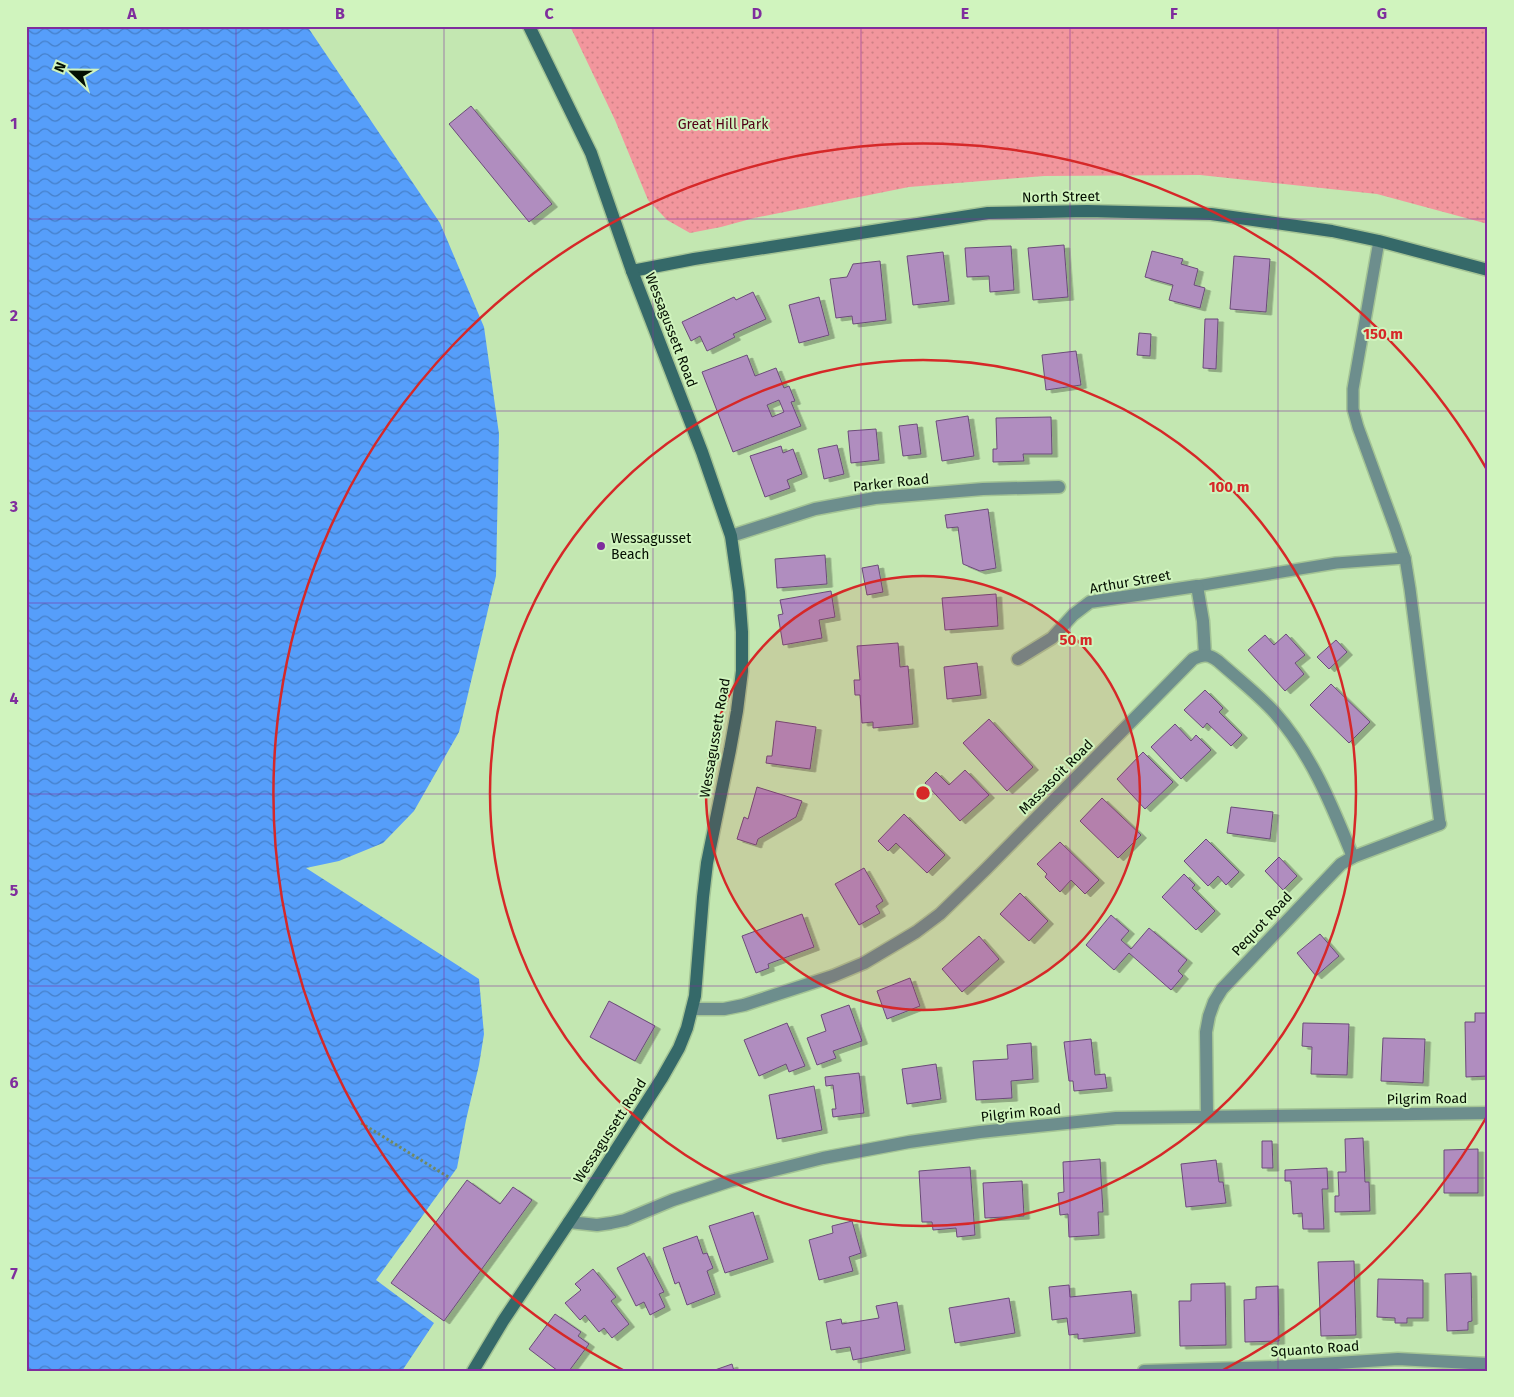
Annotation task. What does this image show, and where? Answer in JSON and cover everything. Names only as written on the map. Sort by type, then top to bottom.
[{"type":"street","name":"Wessagussett Road","points":[[473,1371],[503,1321],[662,1078],[679,1048],[687,1028],[695,996],[707,863],[732,740],[742,671],[739,592],[731,536],[702,452],[632,271],[591,153],[529,26]]},
{"type":"street","name":"North Street","points":[[632,271],[988,213],[1087,211],[1211,214],[1332,231],[1379,241],[1488,270]]},
{"type":"street","name":"Parker Road","points":[[731,536],[815,510],[875,498],[983,489],[1059,487]]},
{"type":"street","points":[[1197,586],[1203,621],[1205,655],[1212,656],[1262,700],[1276,714],[1302,749],[1332,803],[1353,857]]},
{"type":"street","name":"Arthur Street","points":[[1018,659],[1052,638],[1073,615],[1090,602],[1197,586]]},
{"type":"street","name":"Massasoit Road","points":[[692,1009],[724,1009],[744,1005],[833,976],[864,963],[916,932],[940,914],[986,869],[1193,659],[1205,655]]},
{"type":"street","name":"Pequot Road","points":[[1207,1116],[1206,1032],[1214,1002],[1222,989],[1341,864],[1353,857],[1440,824]]},
{"type":"street","name":"Pilgrim Road","points":[[569,1222],[597,1225],[625,1220],[673,1200],[730,1181],[823,1158],[909,1142],[980,1132],[1116,1118],[1488,1113]]},
{"type":"street","name":"Squanto Road","points":[[1144,1371],[1275,1367],[1398,1359],[1488,1364]]},
{"type":"lane","points":[[1379,241],[1353,388],[1353,409],[1405,558],[1440,824]]},
{"type":"lane","points":[[1197,586],[1336,564],[1405,558]]},
{"type":"path","points":[[361,1122],[450,1178]]},
{"type":"green space","name":"Great Hill Park","points":[[570,26],[1488,26],[1488,224],[1377,194],[1200,175],[1044,176],[909,187],[754,218],[690,233],[667,220],[648,200],[615,120]]},
{"type":"water","points":[[26,26],[307,26],[440,223],[484,327],[499,434],[496,576],[459,732],[414,811],[383,843],[339,861],[306,868],[479,979],[484,1034],[457,1168],[376,1280],[434,1323],[402,1371],[26,1371]]},
{"type":"building","points":[[471,106],[552,204],[529,222],[449,124]]},
{"type":"building","points":[[1064,245],[1068,297],[1033,300],[1028,248]]},
{"type":"building","points":[[1011,246],[1014,290],[990,292],[989,276],[967,277],[965,248]]},
{"type":"building","points":[[1152,251],[1183,259],[1181,264],[1198,269],[1194,285],[1205,288],[1200,308],[1169,300],[1173,285],[1145,277]]},
{"type":"building","points":[[943,252],[949,301],[913,305],[907,256]]},
{"type":"building","points":[[1234,256],[1270,259],[1266,312],[1230,309]]},
{"type":"building","points":[[880,261],[886,320],[853,324],[852,316],[836,318],[830,279],[847,277],[853,264]]},
{"type":"building","points":[[753,292],[766,319],[733,334],[735,337],[707,351],[700,336],[691,341],[682,322],[734,297],[736,300]]},
{"type":"building","points":[[819,297],[829,335],[799,343],[789,305]]},
{"type":"building","points":[[1205,319],[1218,319],[1216,369],[1203,368]]},
{"type":"building","points":[[1139,333],[1151,334],[1150,356],[1137,355]]},
{"type":"building","points":[[1076,351],[1081,385],[1046,390],[1042,355]]},
{"type":"building","points":[[747,355],[755,376],[776,368],[784,388],[789,386],[795,401],[791,402],[801,426],[733,452],[702,372]],"holes":[[[779,400],[784,412],[772,417],[767,405]]]},
{"type":"building","points":[[968,416],[974,456],[942,461],[936,421]]},
{"type":"building","points":[[1051,417],[1052,454],[1023,454],[1024,461],[993,462],[993,449],[997,449],[996,418]]},
{"type":"building","points":[[917,424],[921,454],[903,456],[899,426]]},
{"type":"building","points":[[876,429],[879,460],[851,463],[848,431]]},
{"type":"building","points":[[837,445],[844,474],[824,479],[818,449]]},
{"type":"building","points":[[781,446],[783,453],[793,449],[802,474],[787,480],[790,488],[765,497],[750,456]]},
{"type":"building","points":[[988,509],[996,568],[980,571],[963,564],[958,527],[947,528],[945,515]]},
{"type":"building","points":[[825,555],[827,584],[777,588],[775,559]]},
{"type":"building","points":[[878,565],[883,592],[867,595],[862,568]]},
{"type":"building","points":[[831,591],[835,617],[819,620],[822,638],[783,645],[778,615],[783,614],[780,600]]},
{"type":"building","points":[[996,594],[998,626],[945,630],[942,598]]},
{"type":"building","points":[[1286,634],[1305,655],[1295,663],[1304,674],[1285,691],[1248,650],[1265,635],[1274,645]]},
{"type":"building","points":[[1336,640],[1347,652],[1329,669],[1317,657]]},
{"type":"building","points":[[898,643],[900,667],[908,666],[913,724],[873,728],[873,722],[862,723],[860,695],[855,695],[854,680],[860,680],[857,646]]},
{"type":"building","points":[[977,663],[981,695],[947,699],[944,667]]},
{"type":"building","points":[[1331,684],[1370,722],[1349,743],[1310,705]]},
{"type":"building","points":[[1205,690],[1223,708],[1219,712],[1242,735],[1231,746],[1207,723],[1203,728],[1184,710]]},
{"type":"building","points":[[989,719],[1033,767],[1007,791],[963,743]]},
{"type":"building","points":[[776,721],[816,727],[810,769],[766,763],[767,756],[772,756]]},
{"type":"building","points":[[1175,724],[1191,741],[1196,735],[1211,750],[1181,779],[1151,747]]},
{"type":"building","points":[[1143,752],[1173,782],[1145,809],[1117,779]]},
{"type":"building","points":[[965,770],[989,795],[960,821],[925,783],[936,772],[949,785]]},
{"type":"building","points":[[757,787],[802,801],[796,817],[758,839],[756,845],[737,839],[744,817],[748,819]]},
{"type":"building","points":[[1102,798],[1141,835],[1118,858],[1080,821]]},
{"type":"building","points":[[1231,807],[1273,812],[1270,839],[1227,833]]},
{"type":"building","points":[[904,814],[945,855],[927,873],[896,843],[888,851],[878,841]]},
{"type":"building","points":[[1206,839],[1239,872],[1226,885],[1218,876],[1208,886],[1184,861]]},
{"type":"building","points":[[1060,842],[1099,880],[1085,894],[1071,880],[1060,892],[1045,877],[1047,874],[1037,864]]},
{"type":"building","points":[[1279,857],[1297,876],[1283,890],[1265,871]]},
{"type":"building","points":[[864,868],[883,901],[876,906],[880,913],[859,925],[835,884]]},
{"type":"building","points":[[1184,874],[1195,885],[1192,888],[1215,911],[1196,930],[1162,897]]},
{"type":"building","points":[[1020,893],[1048,921],[1029,941],[1000,914]]},
{"type":"building","points":[[802,914],[814,947],[768,964],[769,968],[756,973],[742,936]]},
{"type":"building","points":[[1111,915],[1129,931],[1121,940],[1131,949],[1149,928],[1187,960],[1178,971],[1183,976],[1171,990],[1129,953],[1114,970],[1086,945]]},
{"type":"building","points":[[1320,934],[1339,956],[1316,976],[1297,953]]},
{"type":"building","points":[[979,936],[999,959],[962,992],[942,969]]},
{"type":"building","points":[[910,978],[920,1006],[887,1019],[877,991]]},
{"type":"building","points":[[609,1001],[655,1026],[635,1061],[590,1037]]},
{"type":"building","points":[[849,1005],[862,1041],[833,1051],[836,1058],[817,1065],[807,1038],[826,1031],[821,1015]]},
{"type":"building","points":[[1475,1013],[1486,1013],[1488,1022],[1488,1076],[1466,1077],[1465,1022],[1475,1022]]},
{"type":"building","points":[[787,1023],[805,1066],[789,1072],[786,1064],[759,1076],[744,1040]]},
{"type":"building","points":[[1303,1023],[1349,1024],[1347,1075],[1311,1074],[1312,1047],[1302,1046]]},
{"type":"building","points":[[1383,1038],[1425,1039],[1423,1083],[1381,1081]]},
{"type":"building","points":[[1091,1039],[1095,1075],[1105,1074],[1107,1088],[1074,1091],[1073,1081],[1069,1081],[1064,1042]]},
{"type":"building","points":[[1031,1043],[1033,1079],[1011,1081],[1012,1098],[976,1100],[973,1061],[1008,1059],[1007,1045]]},
{"type":"building","points":[[936,1064],[941,1099],[907,1104],[902,1069]]},
{"type":"building","points":[[859,1073],[864,1113],[833,1117],[832,1109],[836,1109],[833,1085],[826,1086],[825,1077]]},
{"type":"building","points":[[814,1086],[822,1130],[777,1139],[769,1095]]},
{"type":"building","points":[[1363,1138],[1365,1182],[1369,1182],[1370,1211],[1335,1212],[1335,1196],[1339,1196],[1338,1172],[1346,1172],[1345,1139]]},
{"type":"building","points":[[1262,1141],[1272,1141],[1273,1168],[1262,1168]]},
{"type":"building","points":[[1478,1149],[1478,1193],[1444,1193],[1444,1150]]},
{"type":"building","points":[[1100,1159],[1103,1212],[1098,1212],[1099,1235],[1069,1237],[1068,1214],[1060,1215],[1058,1193],[1064,1192],[1063,1162]]},
{"type":"building","points":[[1216,1160],[1219,1182],[1223,1182],[1226,1203],[1186,1207],[1181,1164]]},
{"type":"building","points":[[970,1167],[975,1235],[957,1237],[956,1228],[933,1230],[932,1222],[922,1222],[919,1171]]},
{"type":"building","points":[[1327,1168],[1328,1189],[1322,1189],[1324,1229],[1303,1229],[1302,1213],[1293,1214],[1291,1181],[1285,1181],[1285,1170]]},
{"type":"building","points":[[467,1180],[500,1204],[513,1187],[532,1200],[444,1321],[391,1283]]},
{"type":"building","points":[[1022,1181],[1024,1216],[985,1218],[983,1183]]},
{"type":"building","points":[[753,1212],[768,1259],[725,1273],[709,1226]]},
{"type":"building","points":[[852,1221],[861,1253],[849,1257],[853,1271],[819,1280],[809,1240],[833,1233],[832,1226]]},
{"type":"building","points":[[697,1236],[703,1254],[707,1253],[713,1268],[707,1271],[715,1294],[687,1305],[679,1282],[675,1284],[663,1248]]},
{"type":"building","points":[[644,1253],[664,1292],[659,1294],[665,1307],[650,1315],[644,1302],[636,1306],[617,1268]]},
{"type":"building","points":[[1354,1261],[1356,1335],[1321,1336],[1318,1262]]},
{"type":"building","points":[[593,1269],[616,1297],[611,1301],[629,1324],[612,1338],[604,1328],[599,1332],[585,1315],[580,1320],[565,1303],[581,1290],[575,1284]]},
{"type":"building","points":[[1471,1273],[1472,1321],[1468,1322],[1468,1330],[1447,1331],[1445,1274]]},
{"type":"building","points":[[1378,1279],[1423,1280],[1423,1318],[1407,1318],[1407,1323],[1395,1323],[1395,1318],[1377,1317]]},
{"type":"building","points":[[1225,1283],[1226,1345],[1180,1346],[1179,1301],[1191,1301],[1191,1284]]},
{"type":"building","points":[[1069,1285],[1070,1297],[1131,1291],[1135,1333],[1078,1339],[1078,1334],[1069,1335],[1067,1318],[1052,1320],[1049,1287]]},
{"type":"building","points":[[1278,1286],[1279,1341],[1245,1342],[1244,1300],[1256,1299],[1256,1287]]},
{"type":"building","points":[[1009,1298],[1015,1333],[955,1343],[949,1308]]},
{"type":"building","points":[[897,1302],[905,1350],[853,1360],[850,1347],[831,1350],[826,1322],[841,1319],[842,1324],[879,1318],[876,1306]]},
{"type":"building","points":[[555,1314],[581,1332],[578,1336],[589,1344],[569,1371],[558,1371],[529,1349]]},
{"type":"building","points":[[732,1364],[734,1371],[712,1371]]},
{"type":"place","name":"Wessagusset Beach","points":[[601,546]]}]
